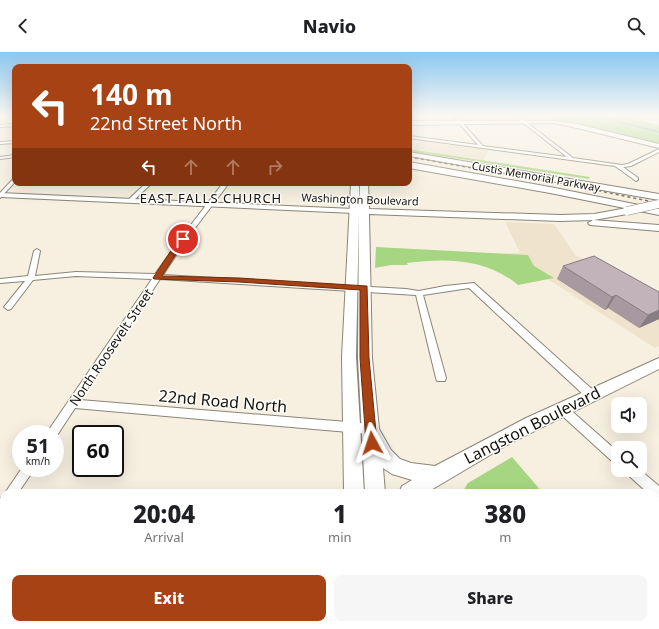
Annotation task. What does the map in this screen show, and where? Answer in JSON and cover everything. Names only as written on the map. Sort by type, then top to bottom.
[{"type":"highway","name":"Custis Memorial Parkway","points":[[412,154],[560,178],[659,197]]},
{"type":"highway","name":"Custis Memorial Parkway","points":[[412,166],[550,190],[659,212]]},
{"type":"main road","points":[[355,186],[359,211]]},
{"type":"main road","points":[[354,489],[349,357],[357,288],[359,211],[363,186]]},
{"type":"main road","name":"Washington Boulevard","points":[[359,211],[569,218],[594,217],[659,204]]},
{"type":"main road","name":"Washington Boulevard","points":[[455,215],[482,219],[621,224],[659,228]]},
{"type":"main road","points":[[357,288],[365,358],[375,489]]},
{"type":"main road","name":"Langston Boulevard","points":[[415,489],[436,475],[512,433],[590,394],[659,363]]},
{"type":"main road","points":[[371,429],[385,457],[392,464],[398,468],[436,475]]},
{"type":"street","points":[[0,143],[12,142]]},
{"type":"street","points":[[448,142],[616,166],[629,165],[659,150]]},
{"type":"street","points":[[477,142],[481,146]]},
{"type":"street","points":[[549,142],[573,159]]},
{"type":"street","points":[[641,142],[659,146]]},
{"type":"street","points":[[0,158],[12,156]]},
{"type":"street","points":[[616,166],[636,179]]},
{"type":"street","points":[[0,196],[12,182]]},
{"type":"street","points":[[130,201],[146,186]]},
{"type":"street","name":"North Roosevelt Street","points":[[58,425],[183,239],[224,186]]},
{"type":"street","name":"Washington Boulevard","points":[[0,196],[359,211]]},
{"type":"street","points":[[8,307],[30,278],[37,251]]},
{"type":"street","points":[[0,281],[76,274],[108,274],[157,278],[239,280],[406,290],[419,293],[471,285],[532,343],[590,394]]},
{"type":"street","points":[[419,293],[441,378]]},
{"type":"street","name":"22nd Road North","points":[[73,404],[371,429]]},
{"type":"street","points":[[562,409],[611,453]]},
{"type":"street","points":[[14,489],[23,477]]},
{"type":"street","points":[[639,477],[653,489]]},
{"type":"shaded area","points":[[419,142],[427,142],[489,150],[483,160],[413,149]]},
{"type":"shaded area","points":[[505,222],[554,224],[576,256],[659,301],[659,346],[655,348],[507,253],[520,253]]},
{"type":"green space","points":[[412,149],[590,177],[589,179],[412,151]]},
{"type":"green space","points":[[376,247],[528,255],[534,266],[554,278],[518,285],[493,269],[465,262],[451,261],[422,261],[407,263],[408,265],[391,265],[375,268]]},
{"type":"green space","points":[[512,457],[540,489],[464,489],[468,483]]},
{"type":"building","points":[[594,256],[659,292],[659,310],[648,315],[616,295],[612,297],[563,266]]},
{"type":"railway","points":[[412,158],[576,186],[658,203]]},
{"type":"district","name":"EAST FALLS CHURCH","points":[[211,198]]},
{"type":"route","points":[[183,239],[157,278],[239,280],[364,288],[365,358],[372,443]]}]
